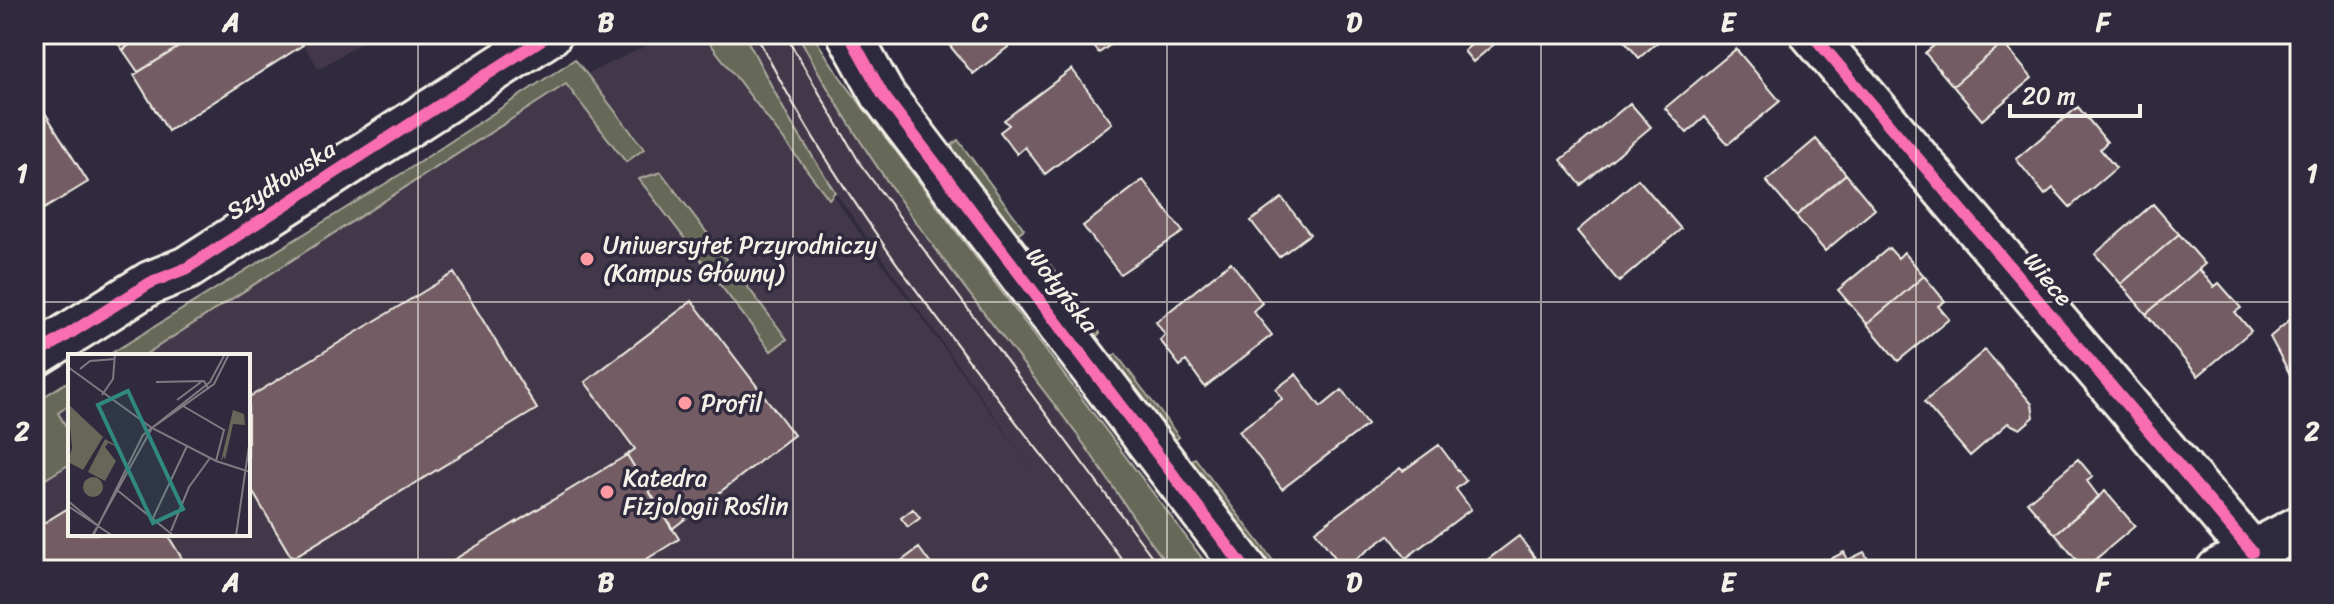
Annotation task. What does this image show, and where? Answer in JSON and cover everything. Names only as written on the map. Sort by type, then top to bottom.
[{"type":"street","name":"Szydłowska","points":[[34,356],[150,283],[187,268],[550,34]]},
{"type":"street","name":"Wołyńska","points":[[849,34],[883,95],[1158,449],[1246,570]]},
{"type":"street","name":"Wiece","points":[[1812,34],[2235,561]]},
{"type":"street","points":[[2235,561],[2300,527]]},
{"type":"shaded area","points":[[296,34],[375,34],[319,69]]},
{"type":"shaded area","name":"Uniwersytet Przyrodniczy (Kampus Główny)","points":[[671,34],[722,44],[1038,477],[835,192],[789,119],[744,34],[798,34],[817,71],[911,218],[1079,438],[1172,570],[34,570],[34,428],[68,405],[68,536],[250,536],[250,354],[146,354],[566,84]]},
{"type":"green space","points":[[703,34],[744,34],[789,119],[835,192],[829,199]]},
{"type":"green space","points":[[798,34],[812,34],[841,78],[1211,570],[1172,570],[1078,436],[894,191],[828,88]]},
{"type":"green space","points":[[575,59],[644,149],[626,162],[566,84],[146,354],[110,354],[409,169]]},
{"type":"green space","points":[[958,140],[1024,229],[1016,235],[949,147]]},
{"type":"green space","points":[[661,172],[787,339],[771,351],[639,179]]},
{"type":"green space","points":[[1041,252],[1100,333],[1093,339],[1033,259]]},
{"type":"green space","points":[[1116,354],[1179,437],[1171,443],[1109,360]]},
{"type":"green space","points":[[68,381],[68,406],[58,413],[68,430],[68,465],[34,486],[34,403]]},
{"type":"green space","points":[[1195,458],[1280,570],[1268,570],[1187,463]]},
{"type":"building","points":[[111,34],[143,34],[123,50]]},
{"type":"building","points":[[143,34],[200,34],[138,72],[123,50]]},
{"type":"building","points":[[200,34],[296,34],[303,45],[168,131],[134,75]]},
{"type":"building","points":[[953,34],[1025,34],[973,74],[945,40]]},
{"type":"building","points":[[1085,34],[1125,34],[1099,53]]},
{"type":"building","points":[[1466,34],[1506,34],[1473,62],[1464,51],[1473,43]]},
{"type":"building","points":[[1619,34],[1667,34],[1639,58]]},
{"type":"building","points":[[1948,34],[1995,34],[2003,43],[1953,86],[1925,53]]},
{"type":"building","points":[[2003,43],[2032,78],[1982,120],[1953,86]]},
{"type":"building","points":[[1736,49],[1780,101],[1728,144],[1705,117],[1687,133],[1665,108]]},
{"type":"building","points":[[1072,69],[1112,123],[1045,174],[1025,147],[1017,154],[1000,132],[1009,125],[1004,120]]},
{"type":"building","points":[[34,95],[88,182],[34,215]]},
{"type":"building","points":[[1630,103],[1651,127],[1581,185],[1561,160]]},
{"type":"building","points":[[2078,107],[2107,142],[2100,149],[2116,168],[2070,207],[2053,188],[2045,195],[2016,159]]},
{"type":"building","points":[[1816,139],[1846,174],[1796,216],[1766,181]]},
{"type":"building","points":[[1846,174],[1875,209],[1825,251],[1796,216]]},
{"type":"building","points":[[1638,179],[1681,229],[1619,282],[1577,231]]},
{"type":"building","points":[[1143,180],[1183,232],[1120,274],[1083,226]]},
{"type":"building","points":[[1282,198],[1310,234],[1279,257],[1251,221]]},
{"type":"building","points":[[2153,204],[2179,234],[2121,284],[2095,254]]},
{"type":"building","points":[[2179,234],[2205,264],[2146,314],[2121,284]]},
{"type":"building","points":[[1889,248],[1898,258],[1904,252],[1924,276],[1867,324],[1838,290]]},
{"type":"building","points":[[1231,262],[1262,303],[1253,311],[1272,335],[1205,387],[1186,361],[1180,366],[1160,340],[1165,335],[1156,322]]},
{"type":"building","points":[[2199,269],[2214,287],[2219,283],[2241,308],[2235,312],[2251,331],[2198,376],[2146,314]]},
{"type":"building","points":[[454,273],[537,409],[292,558],[250,487],[250,397]]},
{"type":"building","points":[[1924,276],[1945,301],[1938,306],[1949,319],[1898,361],[1867,324]]},
{"type":"building","name":"Profil","points":[[692,301],[794,435],[672,529],[627,455],[635,449],[585,382]]},
{"type":"building","points":[[2300,311],[2300,376],[2293,380],[2270,337]]},
{"type":"building","points":[[1985,350],[2032,404],[2034,417],[2020,429],[2008,423],[1970,456],[1924,402]]},
{"type":"building","points":[[1296,374],[1321,407],[1342,390],[1367,425],[1282,489],[1239,431],[1282,399],[1276,389]]},
{"type":"building","points":[[1439,445],[1466,481],[1456,489],[1471,509],[1406,558],[1389,535],[1343,568],[1315,531],[1400,468],[1403,471]]},
{"type":"building","name":"Katedra Fizjologii Roślin","points":[[627,455],[679,539],[629,570],[437,570]]},
{"type":"building","points":[[2078,459],[2093,477],[2087,481],[2099,497],[2055,534],[2027,502]]},
{"type":"building","points":[[2105,491],[2135,526],[2084,569],[2055,534]]},
{"type":"building","points":[[68,508],[68,536],[168,536],[189,570],[34,570],[34,529]]},
{"type":"building","points":[[913,509],[920,518],[908,527],[901,518]]},
{"type":"building","points":[[1519,536],[1544,570],[1474,570]]},
{"type":"building","points":[[919,548],[935,570],[889,570]]},
{"type":"building","points":[[1844,552],[1848,560],[1864,552],[1874,570],[1822,570],[1819,565]]},
{"type":"tram line","points":[[756,34],[794,105],[882,243],[1130,570]]},
{"type":"tram line","points":[[785,34],[861,165],[1162,570]]},
{"type":"cycle path","points":[[34,356],[150,283],[187,268],[550,34]]},
{"type":"cycle path","points":[[849,34],[883,95],[1246,570]]},
{"type":"cycle path","points":[[1812,34],[2252,552]]},
{"type":"place","name":"Uniwersytet Przyrodniczy (Kampus Główny)","points":[[587,259]]},
{"type":"place","name":"Profil","points":[[685,403]]},
{"type":"place","name":"Katedra Fizjologii Roślin","points":[[607,492]]}]
